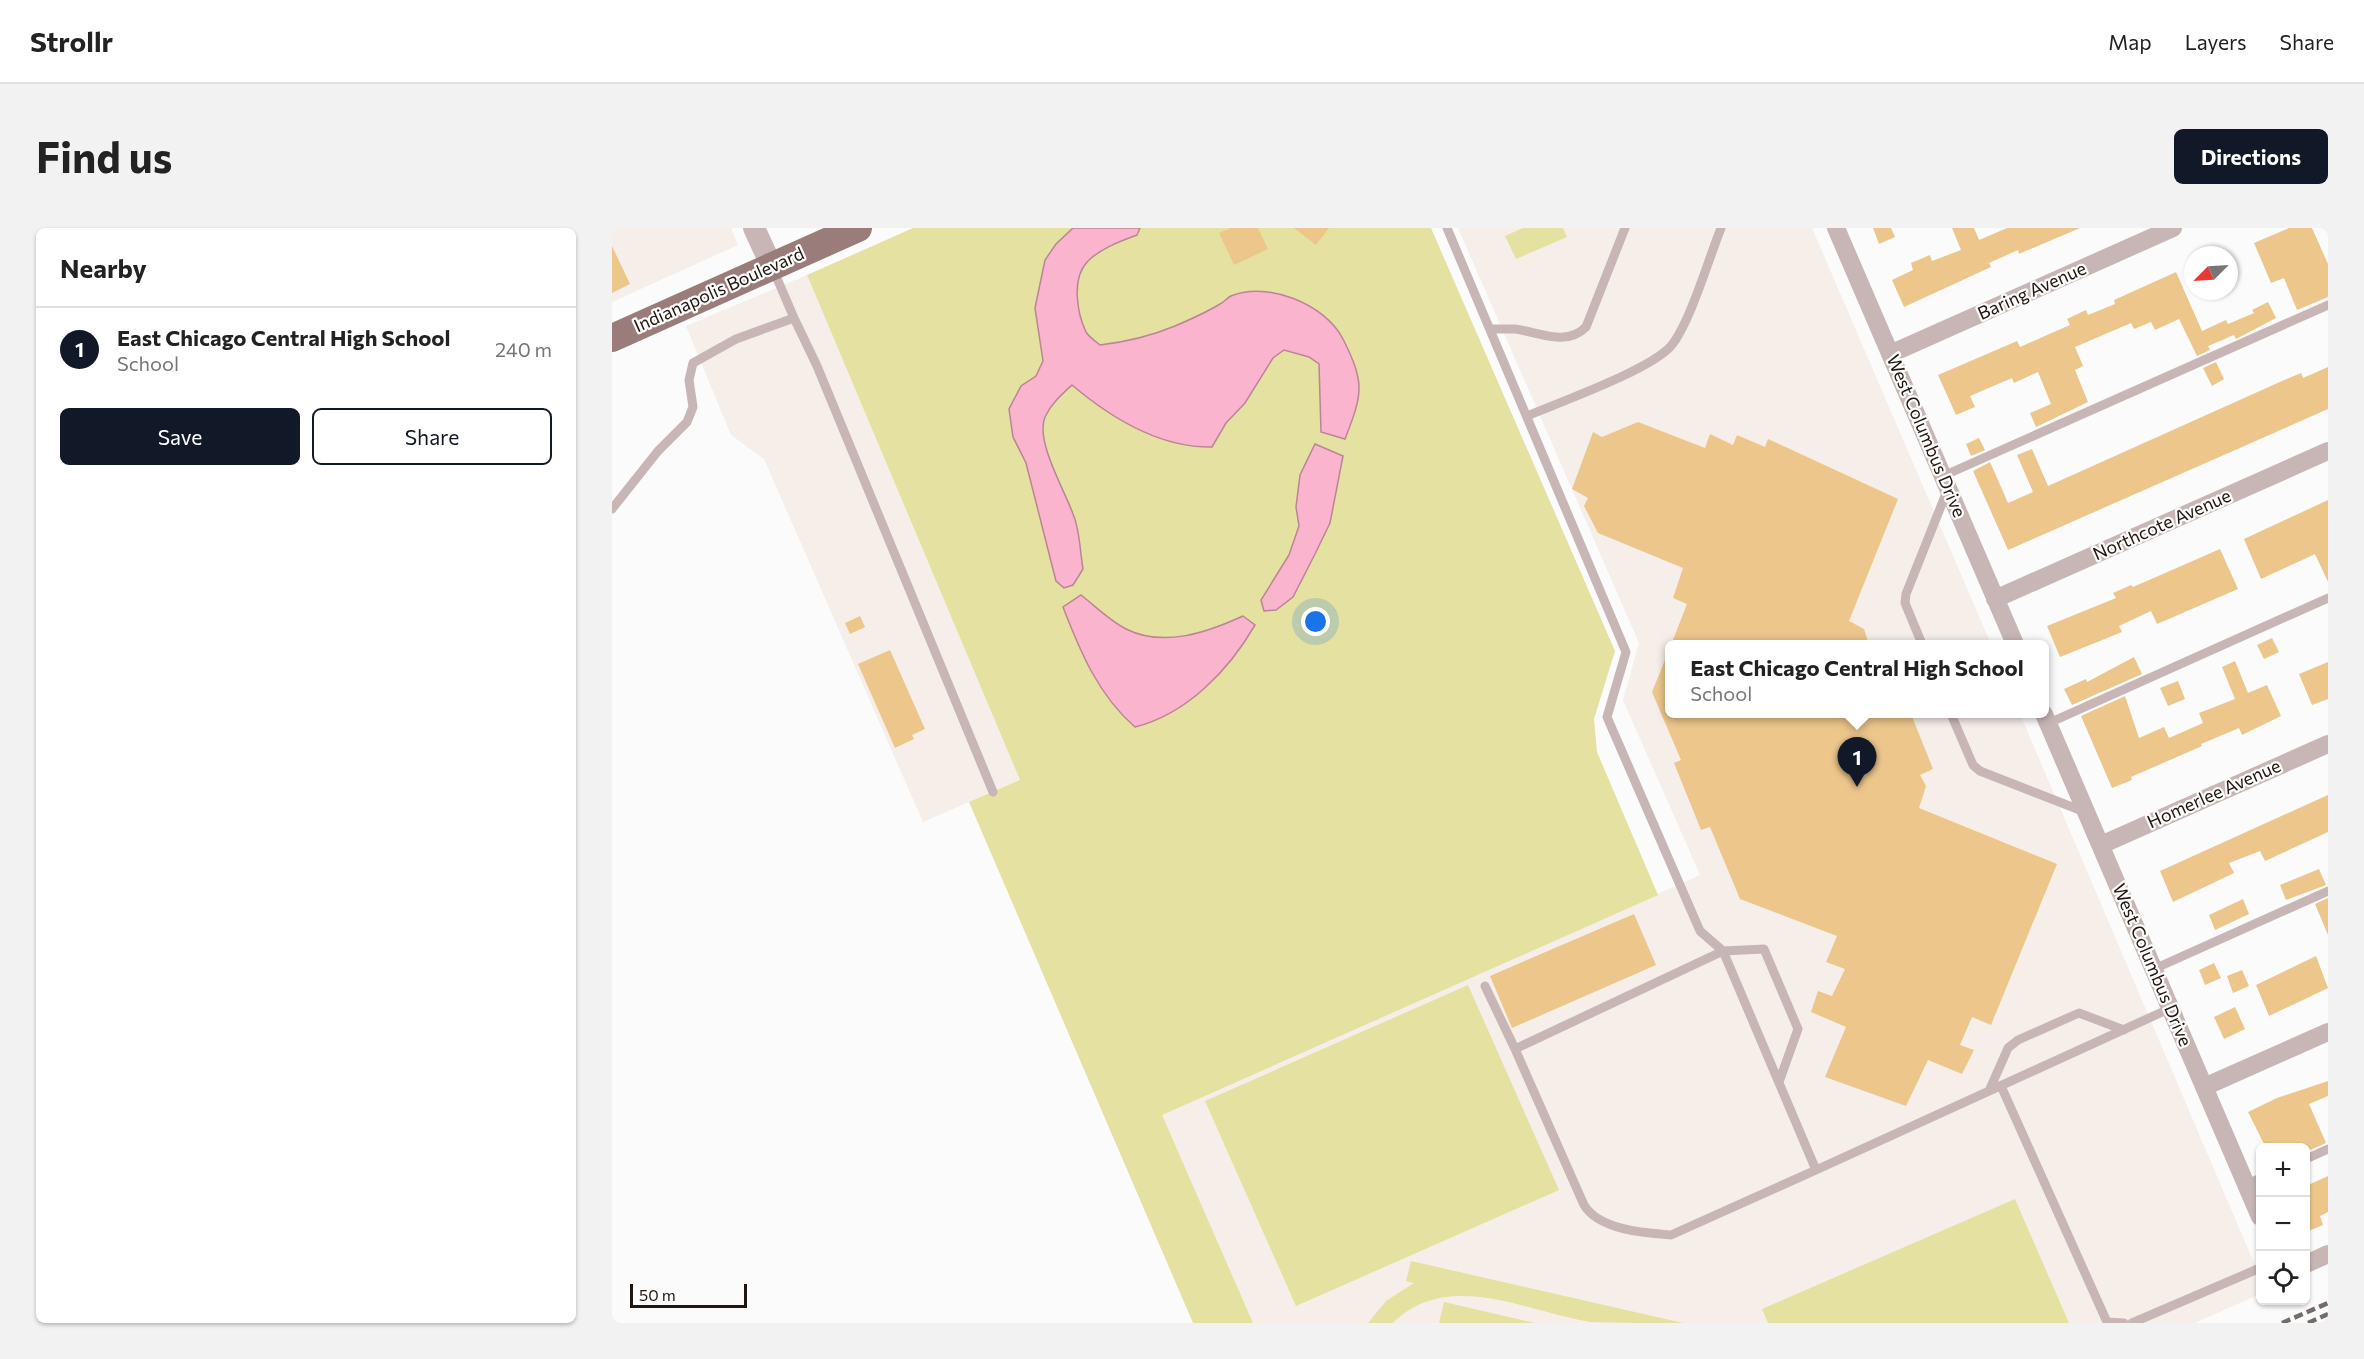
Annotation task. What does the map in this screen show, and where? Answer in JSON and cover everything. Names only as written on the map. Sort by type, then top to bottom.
[{"type":"main road","name":"Indianapolis Boulevard","points":[[612,338],[772,267],[830,234],[858,228]]},
{"type":"street","points":[[754,228],[772,267]]},
{"type":"street","name":"Baring Avenue","points":[[1890,354],[2174,228]]},
{"type":"street","name":"West Columbus Drive","points":[[1841,230],[1890,354],[2013,640]]},
{"type":"street","name":"Northcote Avenue","points":[[1995,599],[2328,451]]},
{"type":"street","name":"West Columbus Drive","points":[[2046,718],[2204,1087],[2254,1181],[2257,1197]]},
{"type":"street","name":"Homerlee Avenue","points":[[2101,845],[2328,744]]},
{"type":"street","points":[[2204,1087],[2328,1032]]},
{"type":"street","points":[[2310,1262],[2328,1254]]},
{"type":"lane","points":[[1447,228],[1626,652],[1607,717],[1700,931],[1723,951],[1816,1170]]},
{"type":"lane","points":[[1491,329],[1515,329],[1570,338],[1580,334],[1586,327],[1625,228]]},
{"type":"lane","points":[[1527,416],[1650,362],[1670,347],[1683,325],[1721,228]]},
{"type":"lane","points":[[772,267],[817,366],[993,792]]},
{"type":"lane","points":[[1920,640],[1905,603],[1906,594],[1945,482],[2328,305]]},
{"type":"lane","points":[[612,509],[658,451],[687,422],[693,407],[689,380],[693,363],[736,339],[794,318]]},
{"type":"lane","points":[[2049,717],[2328,598]]},
{"type":"lane","points":[[1953,718],[1973,765],[1980,771],[2087,813]]},
{"type":"lane","points":[[2154,969],[2328,891]]},
{"type":"lane","points":[[1515,1049],[1723,951],[1764,949],[1798,1029],[1779,1082]]},
{"type":"lane","points":[[1485,986],[1589,1212],[1600,1220],[1648,1233],[1671,1235],[2171,1008]]},
{"type":"lane","points":[[1989,1091],[2008,1048],[2018,1040],[2079,1013],[2124,1030]]},
{"type":"lane","points":[[2001,1086],[2107,1322],[2124,1323]]},
{"type":"lane","points":[[2310,1157],[2328,1149]]},
{"type":"lane","points":[[2132,1323],[2256,1270]]},
{"type":"shaded area","points":[[612,228],[731,228],[738,245],[612,302]]},
{"type":"shaded area","points":[[913,228],[1431,228],[1615,651],[1594,719],[1597,752],[1658,895],[1162,1115],[1253,1323],[1193,1323],[969,802],[1020,780],[807,275]]},
{"type":"shaded area","points":[[1073,228],[1140,228],[1137,235],[1111,245],[1093,256],[1079,277],[1077,296],[1083,324],[1087,334],[1100,345],[1166,330],[1209,310],[1231,296],[1262,291],[1294,299],[1309,306],[1335,326],[1350,354],[1359,388],[1355,410],[1345,439],[1321,432],[1319,364],[1309,357],[1284,350],[1273,358],[1245,403],[1226,423],[1212,447],[1192,446],[1155,437],[1103,409],[1072,385],[1050,408],[1043,427],[1047,452],[1075,520],[1083,569],[1073,585],[1064,588],[1056,581],[1026,463],[1013,437],[1009,409],[1021,386],[1036,376],[1043,361],[1035,308],[1045,260],[1056,244]]},
{"type":"shaded area","points":[[1458,228],[1812,228],[1989,640],[1665,640],[1665,718],[2022,718],[2256,1268],[2256,1296],[2195,1323],[1253,1323],[1161,1115],[1700,875],[1623,700],[1639,643]]},
{"type":"shaded area","points":[[1523,228],[1563,228],[1567,237],[1516,259],[1505,236]]},
{"type":"shaded area","points":[[807,275],[1020,780],[923,822],[764,459],[731,435],[686,326]]},
{"type":"shaded area","points":[[1315,444],[1343,456],[1330,523],[1293,597],[1276,610],[1264,611],[1261,600],[1289,555],[1299,526],[1296,507],[1300,475]]},
{"type":"shaded area","points":[[1081,595],[1120,626],[1141,635],[1186,636],[1243,616],[1255,625],[1233,658],[1205,688],[1172,712],[1135,727],[1100,687],[1069,623],[1063,607]]},
{"type":"shaded area","points":[[1468,985],[1559,1190],[1296,1306],[1205,1101]]},
{"type":"shaded area","points":[[2015,1199],[2069,1323],[1768,1323],[1762,1309]]},
{"type":"shaded area","points":[[1411,1261],[1683,1323],[1590,1322],[1514,1303],[1462,1296],[1438,1299],[1414,1307],[1393,1323],[1368,1323],[1386,1301],[1414,1283],[1406,1281]]},
{"type":"shaded area","points":[[1444,1302],[1535,1323],[1439,1323]]},
{"type":"building","points":[[1231,228],[1258,228],[1268,249],[1234,265],[1219,233]]},
{"type":"building","points":[[1294,228],[1329,228],[1316,245]]},
{"type":"building","points":[[1873,228],[1891,228],[1895,237],[1879,244]]},
{"type":"building","points":[[1952,228],[1974,228],[1979,240],[2007,228],[2080,228],[2019,254],[2018,250],[1989,263],[1991,267],[1904,307],[1892,280],[1913,270],[1911,263],[1930,255],[1932,261],[1961,250]]},
{"type":"building","points":[[2289,228],[2312,228],[2328,264],[2328,297],[2297,310],[2284,278],[2271,283],[2254,243]]},
{"type":"building","points":[[612,246],[630,284],[612,293]]},
{"type":"building","points":[[2176,272],[2184,290],[2184,300],[2188,300],[2202,331],[2226,320],[2228,324],[2254,313],[2252,310],[2268,302],[2276,318],[2236,339],[2234,335],[2208,346],[2210,350],[2197,356],[2179,319],[2155,330],[2151,322],[2134,329],[2131,323],[2075,347],[2083,366],[2075,370],[2088,402],[2036,427],[2030,413],[2051,404],[2038,372],[2014,383],[2012,378],[1970,396],[1975,407],[1956,415],[1938,375],[2017,341],[2020,347],[2070,325],[2067,319],[2086,310],[2088,315],[2115,304],[2114,300]]},
{"type":"building","points":[[2216,362],[2224,379],[2212,386],[2203,368]]},
{"type":"building","points":[[2328,367],[2328,409],[2008,550],[1973,471],[1990,462],[2008,503],[2033,492],[2017,455],[2032,449],[2048,486],[2282,381],[2301,373],[2303,378]]},
{"type":"building","points":[[1638,422],[1705,448],[1710,434],[1733,445],[1737,435],[1765,447],[1768,439],[1898,499],[1849,621],[1864,629],[1867,640],[1673,640],[1687,604],[1673,598],[1683,568],[1598,533],[1584,506],[1588,498],[1572,489],[1593,432],[1602,437]]},
{"type":"building","points":[[1979,438],[1985,450],[1971,456],[1966,444]]},
{"type":"building","points":[[2328,500],[2328,582],[2315,554],[2261,579],[2244,539]]},
{"type":"building","points":[[2220,549],[2238,589],[2157,624],[2151,611],[2119,626],[2122,632],[2060,657],[2047,626],[2116,598],[2113,593],[2131,585],[2133,587]]},
{"type":"building","points":[[860,616],[865,627],[850,634],[845,623]]},
{"type":"building","points":[[2272,638],[2279,652],[2264,659],[2257,645]]},
{"type":"building","points":[[890,650],[925,729],[912,735],[914,739],[895,748],[858,664]]},
{"type":"building","points":[[2134,657],[2142,674],[2072,705],[2064,689],[2086,679],[2087,682]]},
{"type":"building","points":[[1665,660],[1665,718],[1913,718],[1933,769],[1920,775],[1926,786],[1919,808],[2057,864],[1991,1025],[1972,1017],[1960,1045],[1974,1050],[1962,1074],[1928,1060],[1906,1106],[1825,1077],[1846,1027],[1811,1012],[1818,991],[1832,996],[1845,969],[1826,962],[1837,936],[1740,899],[1710,827],[1701,830],[1674,763],[1681,760],[1652,692]]},
{"type":"building","points":[[2235,661],[2248,693],[2267,685],[2281,716],[2242,735],[2239,728],[2201,744],[2202,746],[2131,777],[2132,780],[2112,788],[2081,716],[2125,696],[2139,738],[2164,727],[2169,738],[2203,723],[2199,713],[2235,699],[2222,667]]},
{"type":"building","points":[[2328,662],[2328,699],[2312,705],[2299,674]]},
{"type":"building","points":[[2178,681],[2185,699],[2168,706],[2160,688]]},
{"type":"building","points":[[2328,795],[2328,832],[2265,861],[2260,851],[2229,863],[2234,873],[2173,902],[2160,871]]},
{"type":"building","points":[[2319,869],[2326,885],[2286,900],[2280,885]]},
{"type":"building","points":[[2328,898],[2328,935],[2315,904]]},
{"type":"building","points":[[2243,899],[2249,914],[2215,930],[2209,915]]},
{"type":"building","points":[[1634,914],[1656,965],[1512,1028],[1490,976]]},
{"type":"building","points":[[2316,956],[2328,988],[2269,1016],[2256,985]]},
{"type":"building","points":[[2214,963],[2221,978],[2205,985],[2199,970]]},
{"type":"building","points":[[2242,970],[2249,986],[2233,993],[2227,976]]},
{"type":"building","points":[[2235,1007],[2245,1029],[2224,1039],[2214,1017]]},
{"type":"building","points":[[2328,1081],[2328,1096],[2309,1104],[2326,1143],[2310,1150],[2310,1143],[2264,1143],[2248,1112],[2277,1098]]},
{"type":"building","points":[[2328,1176],[2328,1212],[2320,1216],[2323,1225],[2310,1230],[2310,1197],[2310,1184]]},
{"type":"railway","points":[[2282,1323],[2328,1303]]},
{"type":"railway","points":[[2308,1323],[2328,1314]]},
{"type":"place","name":"East Chicago Central High School","points":[[1857,787]]}]
